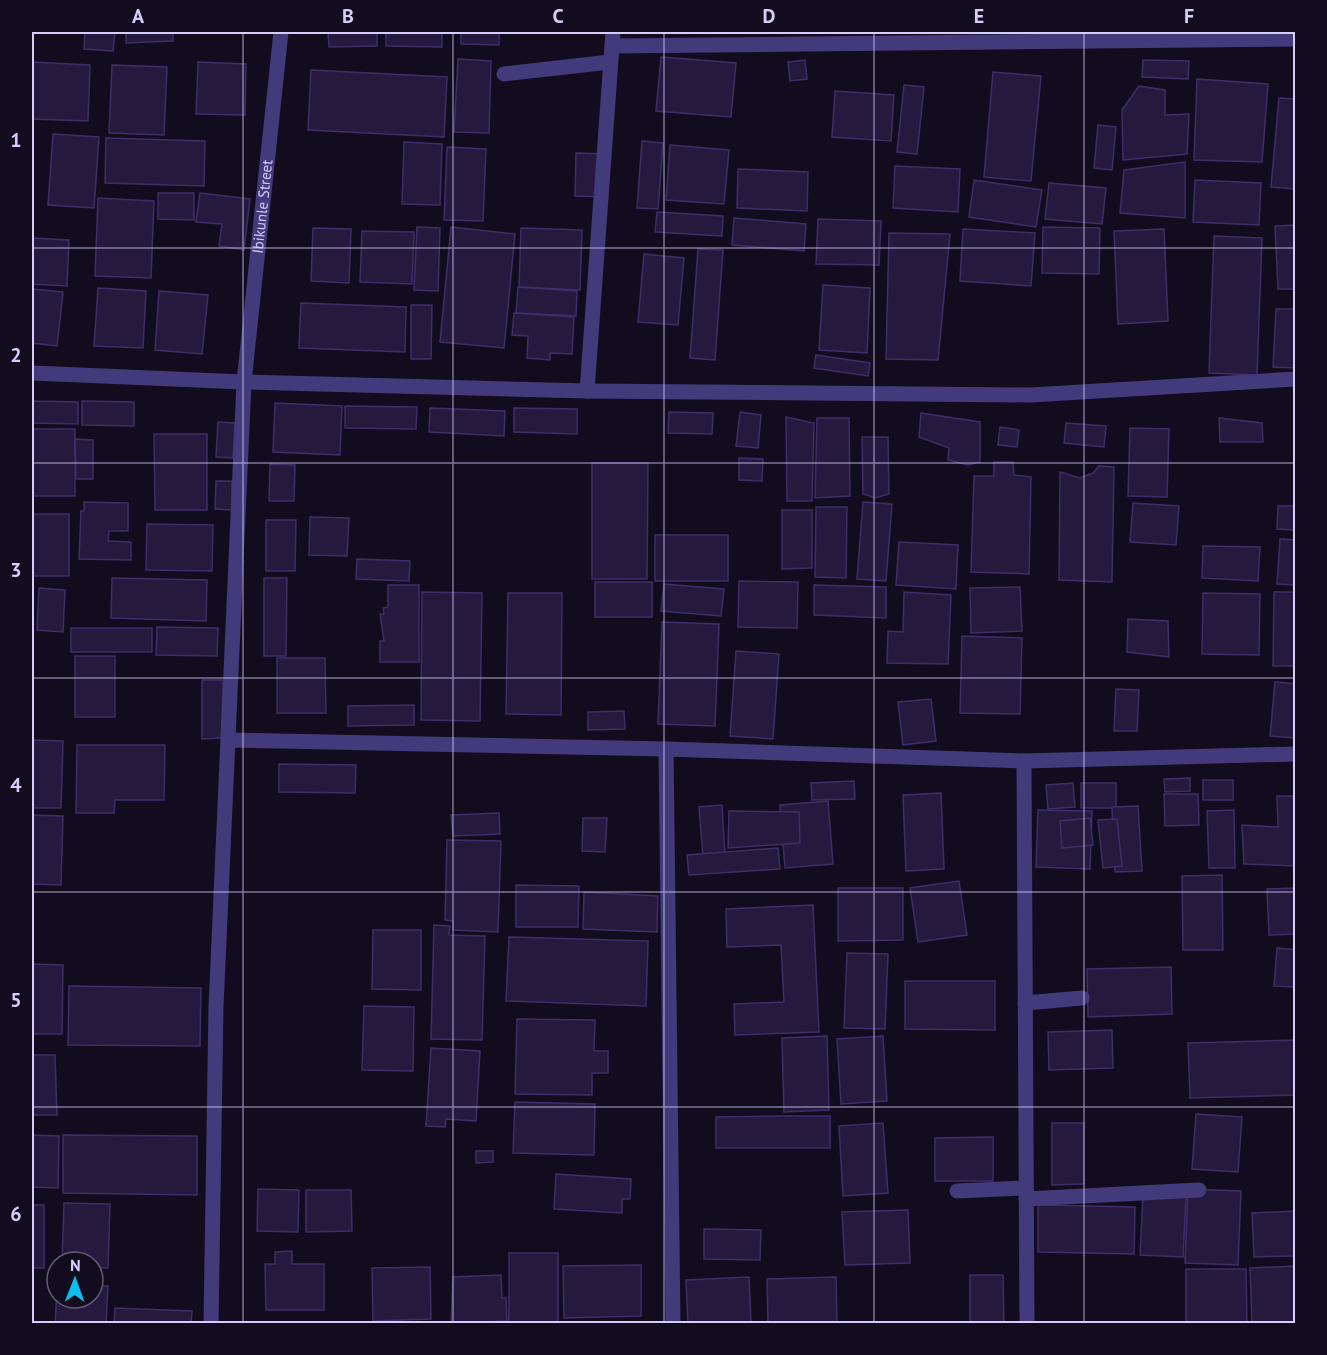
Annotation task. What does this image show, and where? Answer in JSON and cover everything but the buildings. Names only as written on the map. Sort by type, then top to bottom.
[{"type":"street","name":"Ibikunle Street","points":[[212,1323],[216,1007],[244,382],[281,32]]},
{"type":"street","points":[[587,391],[613,39],[1296,39]]},
{"type":"street","points":[[504,74],[610,62]]},
{"type":"street","points":[[32,373],[244,382],[587,391],[1031,395],[1296,379]]},
{"type":"street","points":[[228,740],[666,748],[1024,761],[1296,754]]},
{"type":"street","points":[[666,748],[674,1323]]},
{"type":"street","points":[[1024,761],[1027,1323]]},
{"type":"street","points":[[1025,1003],[1082,998]]},
{"type":"street","points":[[957,1191],[1026,1194],[1199,1190]]}]
